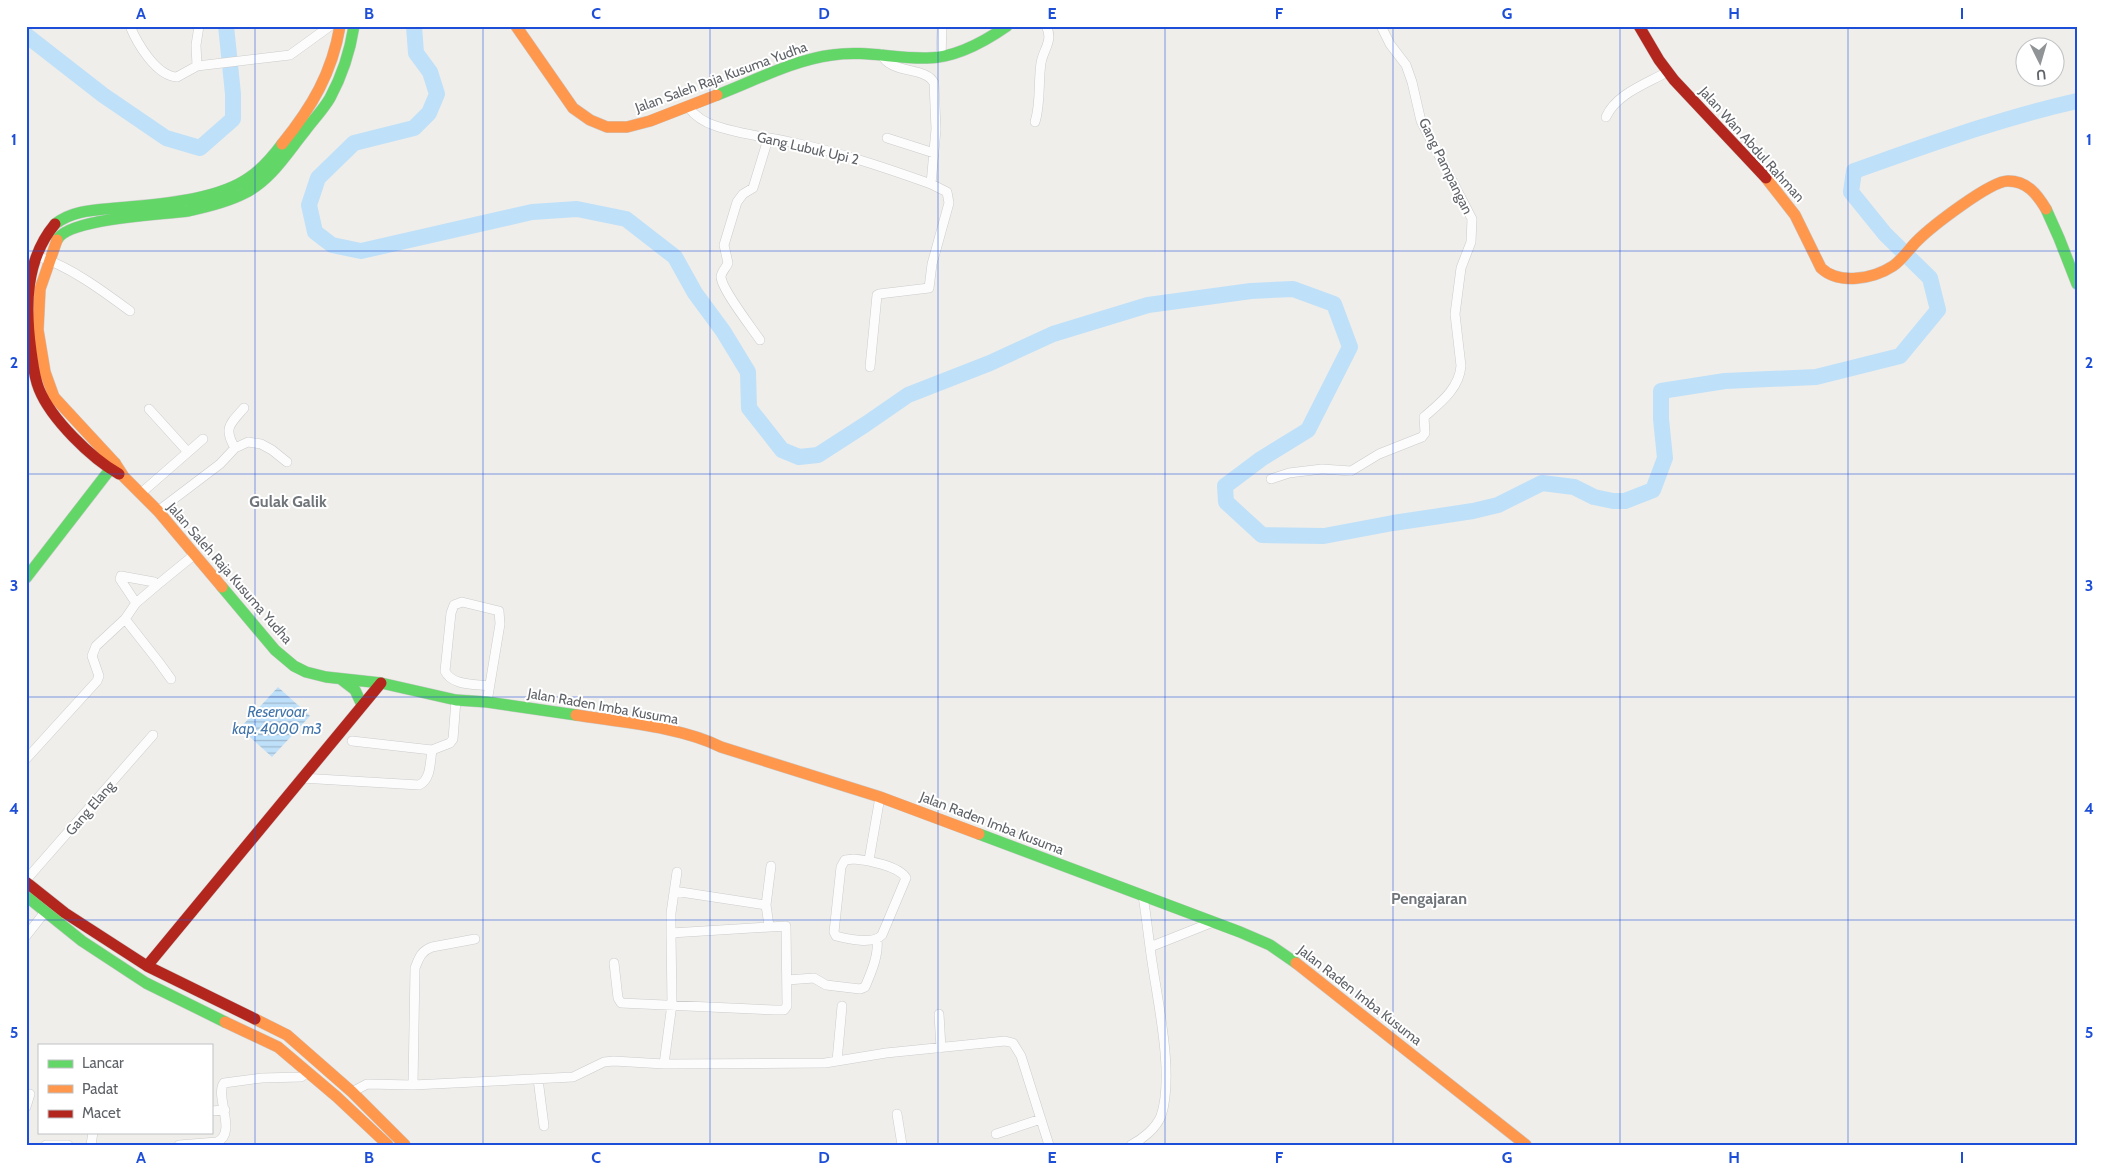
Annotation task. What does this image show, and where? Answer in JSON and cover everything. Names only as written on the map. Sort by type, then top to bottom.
[{"type":"street","points":[[130,26],[141,48],[166,74],[177,77],[197,66],[290,55],[330,26]]},
{"type":"street","points":[[197,66],[196,46],[199,26]]},
{"type":"street","name":"Jalan Saleh Raja Kusuma Yudha","points":[[340,26],[333,60],[326,78],[287,138],[270,160],[254,176],[239,184],[202,195],[78,213],[56,222],[47,232],[31,271],[27,332],[42,381],[54,397],[112,467],[124,476],[158,511],[275,650],[294,666],[306,672],[340,679],[381,684]]},
{"type":"street","name":"Jalan Saleh Raja Kusuma Yudha","points":[[42,381],[38,330],[40,289],[58,237],[72,228],[181,212],[238,197],[253,189],[267,178],[330,98],[345,59],[354,26]]},
{"type":"street","name":"Jalan Saleh Raja Kusuma Yudha","points":[[516,26],[573,108],[590,120],[607,127],[627,127],[650,121],[805,60],[824,55],[845,53],[918,58],[941,57],[965,50],[995,35],[1007,26]]},
{"type":"street","points":[[941,57],[942,26]]},
{"type":"street","points":[[1035,122],[1039,109],[1041,61],[1050,33],[1046,26]]},
{"type":"street","name":"Gang Pampangan","points":[[1270,479],[1289,473],[1322,470],[1351,471],[1378,454],[1422,437],[1424,433],[1424,417],[1458,383],[1460,375],[1461,366],[1455,314],[1461,268],[1471,242],[1472,220],[1421,121],[1406,65],[1390,44],[1381,26]]},
{"type":"street","name":"Jalan Wan Abdul Rahman","points":[[1639,26],[1667,72],[1756,167],[1796,216],[1822,270],[1832,276],[1853,278],[1871,276],[1894,265],[1920,238],[1988,189],[2000,182],[2010,180],[2025,185],[2036,193],[2059,237],[2077,284]]},
{"type":"street","points":[[870,367],[877,295],[927,289],[931,286],[932,264],[949,203],[947,192],[931,184],[936,129],[934,83],[932,78],[897,67],[884,59],[881,54]]},
{"type":"street","points":[[1606,117],[1610,108],[1620,98],[1667,72]]},
{"type":"street","name":"Gang Lubuk Upi 2","points":[[688,107],[694,115],[716,126],[768,139],[793,142],[861,160],[931,184]]},
{"type":"street","points":[[887,138],[934,153]]},
{"type":"street","points":[[760,340],[721,280],[728,263],[724,245],[737,202],[743,194],[753,188],[768,139]]},
{"type":"street","points":[[36,256],[49,260],[130,311]]},
{"type":"street","points":[[236,448],[228,435],[228,429],[244,408]]},
{"type":"street","points":[[149,409],[187,452]]},
{"type":"street","points":[[140,494],[202,439]]},
{"type":"street","points":[[158,511],[220,464],[236,448],[248,442],[261,444],[287,462]]},
{"type":"street","points":[[26,578],[112,467]]},
{"type":"street","points":[[26,759],[98,681],[99,676],[92,656],[93,650],[102,639],[125,619],[136,603],[156,584],[194,555]]},
{"type":"street","points":[[136,603],[120,579],[121,576],[156,584]]},
{"type":"street","points":[[487,702],[500,624],[499,611],[462,602],[454,605],[451,613],[445,671],[448,677],[455,681],[489,686]]},
{"type":"street","points":[[125,619],[171,679]]},
{"type":"street","points":[[340,679],[356,690],[362,705]]},
{"type":"street","points":[[147,966],[381,684]]},
{"type":"street","name":"Jalan Raden Imba Kusuma","points":[[381,684],[456,700],[487,702],[648,726],[709,741],[721,747],[880,797],[1213,922],[1270,945],[1289,957],[1526,1145]]},
{"type":"street","points":[[352,741],[432,750],[450,743],[453,740],[456,700]]},
{"type":"street","name":"Gang Elang","points":[[26,881],[153,735]]},
{"type":"street","points":[[302,778],[419,785],[428,778],[432,750]]},
{"type":"street","points":[[869,860],[880,797]]},
{"type":"street","points":[[787,980],[814,978],[826,984],[860,989],[865,987],[877,949],[877,939],[882,934],[906,878],[905,875],[896,870],[869,860],[854,858],[845,860],[841,867],[834,932],[836,936],[844,938],[877,939]]},
{"type":"street","points":[[770,926],[766,906],[771,866]]},
{"type":"street","points":[[664,1064],[672,1004],[671,933],[677,872]]},
{"type":"street","points":[[26,881],[62,917],[82,941],[146,983],[278,1047],[360,1118],[388,1145]]},
{"type":"street","points":[[674,892],[766,906]]},
{"type":"street","points":[[26,896],[45,912],[62,917],[184,986],[287,1035],[352,1092],[405,1145]]},
{"type":"street","points":[[1131,1145],[1152,1129],[1160,1118],[1164,1105],[1164,1055],[1143,896]]},
{"type":"street","points":[[26,936],[45,912]]},
{"type":"street","points":[[1150,947],[1213,922]]},
{"type":"street","points":[[614,963],[618,998],[621,1003],[784,1010],[787,1006],[787,928],[783,925],[671,933]]},
{"type":"street","points":[[413,1085],[415,968],[419,957],[432,947],[475,939]]},
{"type":"street","points":[[176,999],[184,986]]},
{"type":"street","points":[[836,1061],[842,1006]]},
{"type":"street","points":[[939,1014],[940,1048]]},
{"type":"street","points":[[352,1092],[367,1084],[413,1085],[573,1077],[604,1062],[794,1064],[836,1061],[987,1042],[1013,1043],[1021,1056],[1049,1145]]},
{"type":"street","points":[[212,1085],[222,1086],[238,1080],[301,1077],[308,1072]]},
{"type":"street","points":[[538,1079],[544,1126]]},
{"type":"street","points":[[179,1145],[222,1142],[225,1110],[222,1086]]},
{"type":"street","points":[[26,1107],[30,1094]]},
{"type":"street","points":[[360,1118],[370,1109]]},
{"type":"street","points":[[212,1112],[225,1110]]},
{"type":"street","points":[[897,1114],[902,1145]]},
{"type":"street","points":[[996,1134],[1041,1119]]},
{"type":"street","points":[[46,1145],[68,1145]]},
{"type":"water","name":"Reservoar kap. 4000 m3","points":[[278,687],[310,716],[272,757],[240,728]]},
{"type":"waterway","points":[[26,35],[103,95],[166,138],[200,148],[233,119],[233,94],[226,26]]},
{"type":"waterway","points":[[414,26],[416,53],[430,72],[437,94],[429,113],[414,128],[354,143],[318,178],[309,205],[315,232],[332,245],[361,251],[532,212],[577,209],[626,219],[675,257],[695,293],[723,331],[748,372],[749,408],[782,450],[799,457],[818,455],[908,395],[990,363],[1053,334],[1148,305],[1251,291],[1293,289],[1334,304],[1350,347],[1308,430],[1261,459],[1225,486],[1226,502],[1262,535],[1324,536],[1473,511],[1498,505],[1542,483],[1574,487],[1594,497],[1613,501],[1625,501],[1653,490],[1665,458],[1661,419],[1661,391],[1725,381],[1816,377],[1900,356],[1938,310],[1930,278],[1885,234],[1851,192],[1854,171],[1993,124],[2077,101]]},
{"type":"traffic: fast","points":[[57,240],[65,233],[96,222],[188,211],[232,199],[255,187],[278,165],[330,98],[345,63],[354,26]]},
{"type":"traffic: fast","points":[[717,95],[788,66],[832,55],[868,54],[927,58],[949,55],[969,48],[1007,26]]},
{"type":"traffic: fast","points":[[55,224],[77,213],[168,203],[221,191],[250,177],[268,162],[282,144]]},
{"type":"traffic: fast","points":[[2046,209],[2077,284]]},
{"type":"traffic: fast","points":[[26,578],[115,463]]},
{"type":"traffic: fast","points":[[222,587],[275,650],[294,666],[306,672],[326,677],[381,683],[456,700],[487,702],[576,715]]},
{"type":"traffic: fast","points":[[342,680],[355,690],[362,705]]},
{"type":"traffic: fast","points":[[979,834],[1240,932],[1270,945],[1296,963]]},
{"type":"traffic: fast","points":[[26,896],[82,941],[146,983],[225,1022]]},
{"type":"traffic: slow","points":[[282,144],[303,117],[319,89],[332,59],[340,26]]},
{"type":"traffic: slow","points":[[516,26],[573,108],[590,120],[607,127],[627,127],[650,121],[717,95]]},
{"type":"traffic: slow","points":[[1766,178],[1795,215],[1821,268],[1837,277],[1846,278],[1866,277],[1885,271],[1893,266],[1917,241],[1947,216],[1975,196],[1999,183],[2008,181],[2021,183],[2031,189],[2046,209]]},
{"type":"traffic: slow","points":[[57,240],[40,289],[38,330],[45,372],[54,397],[115,463],[124,477],[158,511],[222,587]]},
{"type":"traffic: slow","points":[[576,715],[650,726],[705,740],[721,747],[880,797],[979,834]]},
{"type":"traffic: slow","points":[[1296,963],[1526,1145]]},
{"type":"traffic: slow","points":[[255,1019],[287,1035],[352,1092],[405,1145]]},
{"type":"traffic: slow","points":[[225,1022],[278,1047],[337,1097],[388,1145]]},
{"type":"traffic: jam","points":[[1639,26],[1659,60],[1674,80],[1766,178]]},
{"type":"traffic: jam","points":[[55,224],[45,238],[38,253],[30,284],[28,318],[36,380],[45,401],[62,425],[96,458],[119,474]]},
{"type":"traffic: jam","points":[[147,966],[381,683]]},
{"type":"traffic: jam","points":[[26,882],[65,913],[147,966],[255,1019]]},
{"type":"district","name":"Gulak Galik","points":[[288,501]]},
{"type":"district","name":"Pengajaran","points":[[1429,898]]}]
